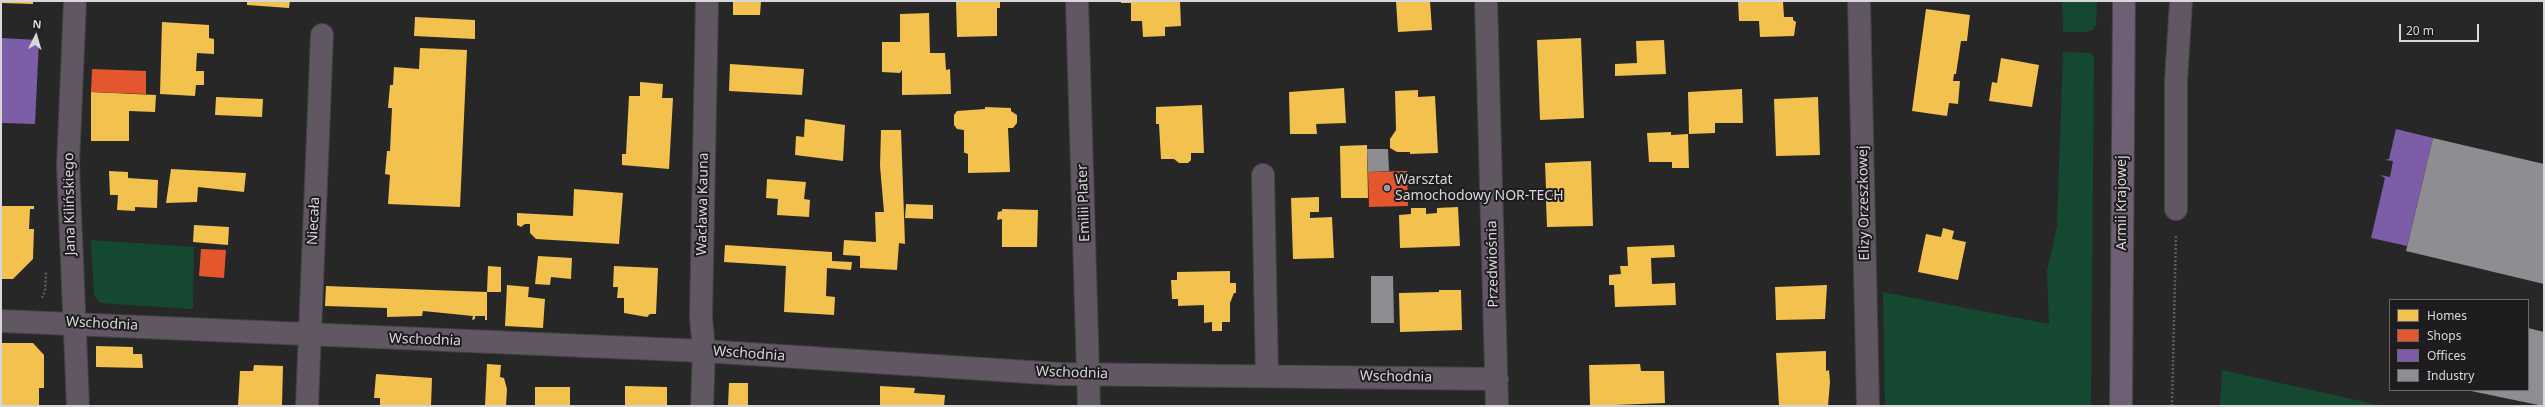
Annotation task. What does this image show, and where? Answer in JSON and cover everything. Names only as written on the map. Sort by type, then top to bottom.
[{"type":"main road","name":"Armii Krajowej","points":[[2121,406],[2124,1]]},
{"type":"street","name":"Jana Kilińskiego","points":[[75,1],[68,165],[78,406]]},
{"type":"street","name":"Wacława Kauna","points":[[702,406],[704,351],[701,317],[707,1]]},
{"type":"street","name":"Emilii Plater","points":[[1078,1],[1089,406]]},
{"type":"street","name":"Przedwiośnia","points":[[1486,1],[1498,406]]},
{"type":"street","name":"Elizy Orzeszkowej","points":[[1859,1],[1868,406]]},
{"type":"street","points":[[2176,209],[2176,81],[2181,1]]},
{"type":"street","name":"Niecała","points":[[308,406],[309,335],[322,35]]},
{"type":"street","points":[[1263,175],[1267,376]]},
{"type":"street","name":"Wschodnia","points":[[1,320],[309,335],[704,351],[1089,374],[1497,379]]},
{"type":"path","points":[[2172,406],[2176,209]]},
{"type":"green space","points":[[2062,1],[2097,1],[2096,25],[2092,30],[2086,32],[2063,32]]},
{"type":"green space","points":[[2063,52],[2089,53],[2094,56],[2091,406],[1885,406],[1883,292],[2049,324],[2047,271],[2057,226]]},
{"type":"green space","points":[[91,240],[194,247],[193,309],[100,303],[94,295]]},
{"type":"green space","points":[[2222,370],[2383,406],[2220,406]]},
{"type":"building: Homes","points":[[1,1],[33,1],[33,4],[1,3]]},
{"type":"building: Homes","points":[[247,1],[290,1],[289,8],[247,5]]},
{"type":"building: Homes","points":[[733,1],[761,1],[760,15],[733,15]]},
{"type":"building: Homes","points":[[956,1],[1000,1],[1000,8],[997,8],[997,36],[957,37]]},
{"type":"building: Homes","points":[[1121,1],[1180,1],[1181,26],[1165,27],[1165,36],[1143,37],[1142,21],[1131,21],[1131,3],[1121,3]]},
{"type":"building: Homes","points":[[1396,1],[1430,1],[1432,30],[1398,32]]},
{"type":"building: Homes","points":[[1738,1],[1783,1],[1784,17],[1793,17],[1793,20],[1796,22],[1794,36],[1760,37],[1759,21],[1739,21]]},
{"type":"building: Homes","points":[[1926,9],[1970,15],[1967,41],[1961,41],[1956,74],[1954,74],[1953,81],[1960,81],[1958,104],[1949,103],[1947,116],[1912,111]]},
{"type":"building: Homes","points":[[929,13],[930,53],[945,53],[946,70],[950,69],[951,94],[902,95],[902,70],[900,73],[882,72],[882,42],[900,42],[900,14]]},
{"type":"building: Homes","points":[[415,17],[475,20],[475,39],[414,36]]},
{"type":"building: Homes","points":[[162,22],[209,25],[209,38],[214,39],[214,54],[197,53],[196,71],[204,71],[204,85],[196,85],[195,96],[160,94]]},
{"type":"building: Homes","points":[[1581,38],[1584,118],[1540,120],[1537,40]]},
{"type":"building: Homes","points":[[1664,40],[1666,74],[1615,76],[1615,64],[1637,63],[1636,41]]},
{"type":"building: Homes","points":[[420,48],[467,50],[460,207],[388,204],[390,175],[385,174],[387,151],[390,151],[392,108],[388,108],[390,85],[393,85],[394,67],[419,69]]},
{"type":"building: Homes","points":[[2001,58],[2039,65],[2032,107],[1989,101],[1992,82],[1997,83]]},
{"type":"building: Homes","points":[[730,64],[804,69],[802,95],[729,91]]},
{"type":"building: Homes","points":[[640,82],[663,84],[662,98],[673,98],[669,169],[622,165],[622,154],[626,154],[629,96],[640,96]]},
{"type":"building: Homes","points":[[1344,88],[1346,123],[1316,124],[1317,134],[1290,134],[1289,92]]},
{"type":"building: Homes","points":[[1742,89],[1743,123],[1715,123],[1715,133],[1689,134],[1688,92]]},
{"type":"building: Homes","points":[[1418,90],[1418,97],[1435,96],[1438,153],[1410,154],[1410,152],[1397,152],[1390,148],[1390,139],[1396,130],[1395,91]]},
{"type":"building: Homes","points":[[91,92],[156,95],[155,112],[129,111],[129,141],[91,141]]},
{"type":"building: Homes","points":[[216,97],[263,99],[262,117],[215,115]]},
{"type":"building: Homes","points":[[1818,97],[1820,155],[1776,156],[1774,99]]},
{"type":"building: Homes","points":[[1202,105],[1204,153],[1191,153],[1191,160],[1188,163],[1179,163],[1174,159],[1161,159],[1159,124],[1156,124],[1156,107]]},
{"type":"building: Homes","points":[[985,107],[1011,108],[1011,111],[1017,115],[1017,123],[1013,128],[1008,128],[1010,172],[968,173],[968,154],[963,152],[964,130],[957,129],[954,125],[954,115],[957,111],[985,109]]},
{"type":"building: Homes","points":[[805,119],[845,125],[843,161],[795,155],[796,136],[804,137]]},
{"type":"building: Homes","points":[[881,130],[901,130],[905,244],[899,243],[897,270],[860,268],[860,256],[843,255],[844,240],[876,242],[875,212],[884,212],[880,166]]},
{"type":"building: Homes","points":[[1671,132],[1671,135],[1688,134],[1689,168],[1672,168],[1672,162],[1649,162],[1647,133]]},
{"type":"building: Homes","points":[[1367,145],[1368,198],[1341,198],[1340,146]]},
{"type":"building: Homes","points":[[1591,161],[1593,226],[1547,227],[1546,201],[1552,196],[1552,192],[1546,188],[1545,163]]},
{"type":"building: Homes","points":[[171,169],[246,173],[244,192],[198,187],[197,202],[166,203]]},
{"type":"building: Homes","points":[[109,171],[128,172],[128,178],[158,180],[157,208],[135,207],[135,211],[117,210],[118,195],[110,195]]},
{"type":"building: Homes","points":[[767,179],[806,182],[804,199],[810,200],[809,217],[777,215],[778,199],[766,198]]},
{"type":"building: Homes","points":[[574,189],[623,193],[619,244],[536,239],[530,233],[530,224],[525,224],[521,227],[517,225],[517,213],[573,216]]},
{"type":"building: Homes","points":[[1319,197],[1319,212],[1310,212],[1310,218],[1332,217],[1334,258],[1293,259],[1291,198]]},
{"type":"building: Homes","points":[[906,204],[933,205],[933,219],[905,218]]},
{"type":"building: Homes","points":[[1,206],[34,206],[34,209],[30,209],[29,229],[34,229],[33,259],[13,279],[1,279]]},
{"type":"building: Homes","points":[[1458,207],[1460,246],[1400,248],[1399,215],[1411,214],[1411,208],[1426,208],[1426,214],[1437,213],[1437,208]]},
{"type":"building: Homes","points":[[1002,209],[1038,210],[1037,247],[1002,247],[1002,219],[997,220],[998,212],[1002,211]]},
{"type":"building: Homes","points":[[194,225],[229,227],[228,245],[193,242]]},
{"type":"building: Homes","points":[[1943,228],[1954,231],[1952,239],[1966,242],[1958,280],[1918,272],[1926,234],[1941,237]]},
{"type":"building: Homes","points":[[725,245],[832,252],[832,261],[852,262],[851,270],[827,268],[826,296],[835,297],[834,315],[784,312],[786,266],[724,262]]},
{"type":"building: Homes","points":[[1674,245],[1675,257],[1651,258],[1652,284],[1675,283],[1676,305],[1615,307],[1614,285],[1609,285],[1609,275],[1621,274],[1620,266],[1628,266],[1627,247]]},
{"type":"building: Homes","points":[[538,256],[572,258],[571,279],[551,277],[550,285],[535,284]]},
{"type":"building: Homes","points":[[488,266],[501,267],[501,292],[487,292]]},
{"type":"building: Homes","points":[[614,266],[658,268],[656,314],[650,314],[647,317],[624,313],[624,298],[617,298],[618,287],[613,287]]},
{"type":"building: Homes","points":[[1230,271],[1230,283],[1236,283],[1236,293],[1234,293],[1230,303],[1230,322],[1222,322],[1222,331],[1212,331],[1212,322],[1204,323],[1204,305],[1178,306],[1178,299],[1172,299],[1171,280],[1177,280],[1177,272]]},
{"type":"building: Homes","points":[[507,285],[529,287],[528,297],[545,299],[543,328],[505,326]]},
{"type":"building: Homes","points":[[1827,285],[1825,319],[1776,320],[1775,287]]},
{"type":"building: Homes","points":[[326,286],[487,292],[487,320],[485,320],[485,316],[475,316],[475,319],[472,320],[473,316],[423,311],[422,316],[387,317],[387,308],[325,306]]},
{"type":"building: Homes","points":[[1439,290],[1461,290],[1462,330],[1400,332],[1399,293],[1439,292]]},
{"type":"building: Homes","points":[[1,343],[33,343],[44,355],[44,388],[39,388],[39,406],[1,406]]},
{"type":"building: Homes","points":[[96,346],[133,347],[133,354],[142,354],[143,368],[96,367]]},
{"type":"building: Homes","points":[[1826,351],[1826,371],[1829,370],[1830,382],[1828,406],[1779,406],[1776,353]]},
{"type":"building: Homes","points":[[487,364],[501,365],[500,377],[504,378],[507,389],[506,406],[485,406]]},
{"type":"building: Homes","points":[[1640,364],[1641,371],[1664,371],[1665,403],[1590,406],[1589,365]]},
{"type":"building: Homes","points":[[254,365],[283,366],[282,406],[238,406],[240,371],[253,371]]},
{"type":"building: Homes","points":[[376,374],[432,378],[431,406],[380,406],[380,398],[374,398]]},
{"type":"building: Homes","points":[[729,383],[748,383],[748,406],[728,406]]},
{"type":"building: Homes","points":[[625,386],[667,387],[667,406],[625,406]]},
{"type":"building: Homes","points":[[880,386],[915,388],[914,393],[945,395],[944,406],[880,406]]},
{"type":"building: Homes","points":[[535,387],[570,387],[570,406],[535,406]]},
{"type":"building: Shops","points":[[92,69],[146,71],[146,94],[91,92]]},
{"type":"building: Shops","points":[[1407,171],[1408,206],[1369,207],[1368,172]]},
{"type":"building: Shops","points":[[201,249],[226,250],[224,278],[199,276]]},
{"type":"building: Offices","points":[[1,38],[39,40],[35,124],[1,123]]},
{"type":"building: Offices","points":[[2396,129],[2433,138],[2407,246],[2371,238],[2385,178],[2380,175],[2390,177],[2393,161],[2385,160],[2389,159]]},
{"type":"building: Industry","points":[[2433,138],[2544,164],[2544,284],[2406,251]]},
{"type":"building: Industry","points":[[1367,149],[1388,149],[1389,171],[1368,172]]},
{"type":"building: Industry","points":[[1371,276],[1393,276],[1394,323],[1371,323]]},
{"type":"building: Industry","points":[[2529,328],[2544,332],[2543,406],[2471,391],[2529,391]]},
{"type":"place","name":"Warsztat Samochodowy NOR-TECH","points":[[1387,188]]}]
